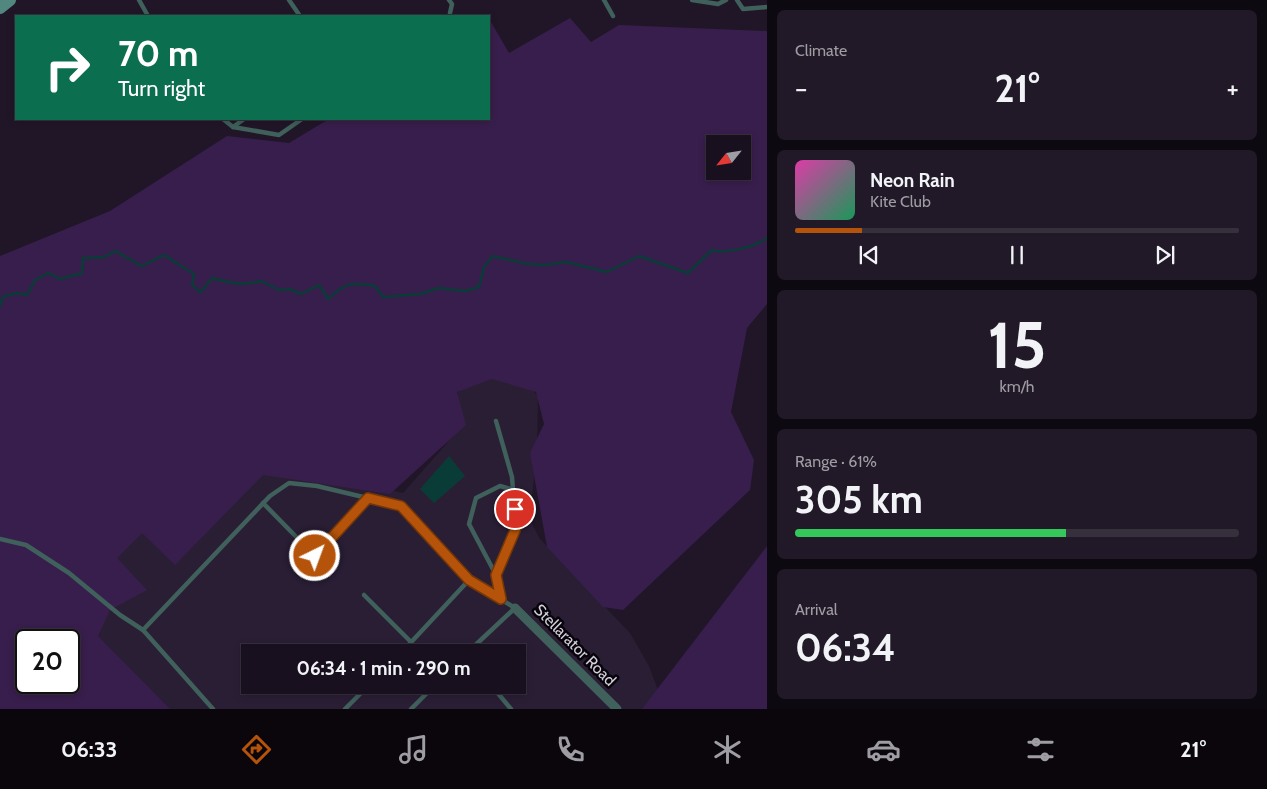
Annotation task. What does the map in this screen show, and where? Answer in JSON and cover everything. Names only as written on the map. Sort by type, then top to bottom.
[{"type":"street","points":[[0,8],[10,0]]},
{"type":"street","name":"Stellarator Road","points":[[515,608],[617,709]]},
{"type":"lane","points":[[139,0],[147,15]]},
{"type":"lane","points":[[289,0],[299,15]]},
{"type":"lane","points":[[449,0],[452,4],[450,13]]},
{"type":"lane","points":[[604,0],[613,16]]},
{"type":"lane","points":[[692,0],[718,4],[726,0]]},
{"type":"lane","points":[[737,0],[743,9],[767,7]]},
{"type":"lane","points":[[224,120],[233,127],[279,135],[301,120]]},
{"type":"lane","points":[[233,127],[243,120]]},
{"type":"lane","points":[[496,421],[512,477],[516,528],[496,575]]},
{"type":"lane","points":[[143,630],[263,503],[289,482],[317,486],[401,506],[469,580],[515,608]]},
{"type":"lane","points":[[501,599],[496,575],[468,524],[476,498],[500,486],[514,490]]},
{"type":"lane","points":[[263,503],[315,556],[368,498]]},
{"type":"lane","points":[[0,539],[26,545],[69,573],[120,615],[143,630],[212,709]]},
{"type":"lane","points":[[364,595],[411,642],[469,580]]},
{"type":"lane","name":"Stellarator Road","points":[[477,644],[515,608]]},
{"type":"lane","points":[[345,709],[360,694]]},
{"type":"lane","points":[[411,709],[426,694]]},
{"type":"lane","points":[[498,694],[511,709]]},
{"type":"shaded area","points":[[570,18],[591,42],[619,25],[767,31],[767,304],[747,328],[731,412],[754,460],[750,490],[623,610],[603,607],[547,547],[530,453],[544,424],[536,392],[492,379],[457,392],[466,425],[390,494],[263,475],[175,565],[142,533],[117,558],[147,590],[110,610],[98,636],[170,709],[0,709],[0,256],[110,211],[227,136],[289,143],[327,120],[490,120],[490,22],[509,53]]},
{"type":"shaded area","points":[[485,367],[530,386],[538,397],[537,449],[531,507],[532,524],[540,539],[630,633],[649,666],[665,709],[116,709],[95,651],[111,558],[126,540],[280,466],[403,493],[456,433],[454,412],[458,392],[468,378]]},
{"type":"shaded area","points":[[449,456],[465,476],[434,503],[420,489]]},
{"type":"shaded area","points":[[767,546],[767,709],[642,709]]},
{"type":"waterway","points":[[0,306],[3,297],[17,293],[27,295],[35,280],[48,273],[60,279],[82,273],[83,258],[104,257],[115,251],[142,266],[164,255],[194,274],[192,285],[201,292],[212,278],[237,283],[261,281],[279,290],[290,289],[301,294],[319,285],[328,299],[345,286],[354,284],[375,286],[383,297],[420,294],[439,288],[465,291],[479,287],[484,267],[493,256],[527,264],[545,265],[566,262],[607,272],[639,256],[688,273],[712,250],[740,249],[767,238]]},
{"type":"route","points":[[315,556],[368,498],[401,506],[469,580],[501,599],[496,575],[516,528],[515,509]]}]
